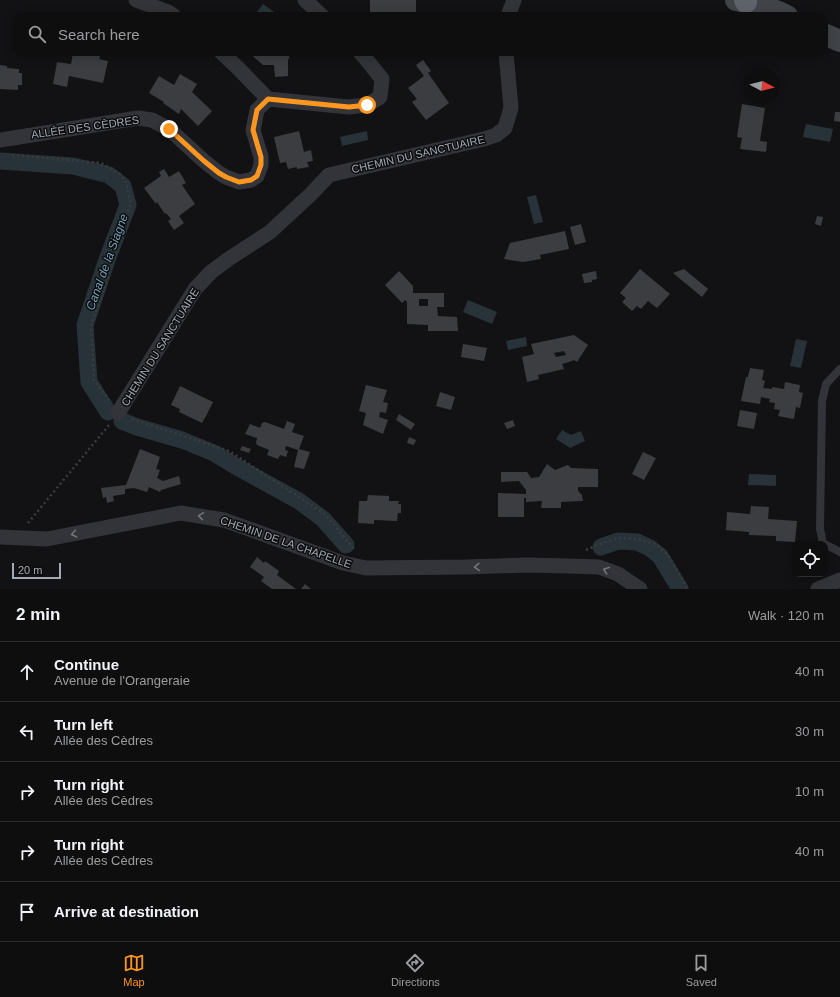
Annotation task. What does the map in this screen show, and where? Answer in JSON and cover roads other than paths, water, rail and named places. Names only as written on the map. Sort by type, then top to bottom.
[{"type":"main road","points":[[742,1],[778,12]]},
{"type":"main road","points":[[828,36],[840,41]]},
{"type":"street","points":[[136,0],[168,12]]},
{"type":"street","points":[[305,0],[318,12]]},
{"type":"street","points":[[510,12],[514,0]]},
{"type":"street","points":[[225,56],[268,99],[349,107],[367,105],[380,97],[382,79],[364,56]]},
{"type":"street","name":"CHEMIN DU SANCTUAIRE","points":[[118,413],[195,289],[211,272],[270,232],[329,175],[484,139],[496,135],[505,128],[510,108],[506,56]]},
{"type":"street","name":"ALLÉE DES CÈDRES","points":[[0,140],[138,118],[152,120],[169,129],[219,173],[239,182],[251,180],[257,176],[261,165],[261,157],[253,130],[257,110],[268,99]]},
{"type":"street","name":"CHEMIN DE LA CHAPELLE","points":[[0,537],[47,540],[181,513],[224,520],[343,563],[366,568],[527,565],[599,567],[618,574],[640,589]]},
{"type":"street","points":[[818,589],[840,580]]},
{"type":"lane","points":[[840,369],[826,384],[822,401],[820,529],[823,543],[840,552]]},
{"type":"waterway","name":"Canal de la Siagne","points":[[0,161],[73,166],[109,175],[123,186],[128,205],[108,257],[85,325],[89,382],[108,412]]},
{"type":"waterway","name":"Canal de la Siagne","points":[[122,421],[182,440],[214,453],[299,501],[323,519],[346,545]]},
{"type":"waterway","name":"Canal de la Siagne","points":[[601,547],[618,541],[637,542],[650,548],[660,556],[680,589]]}]
